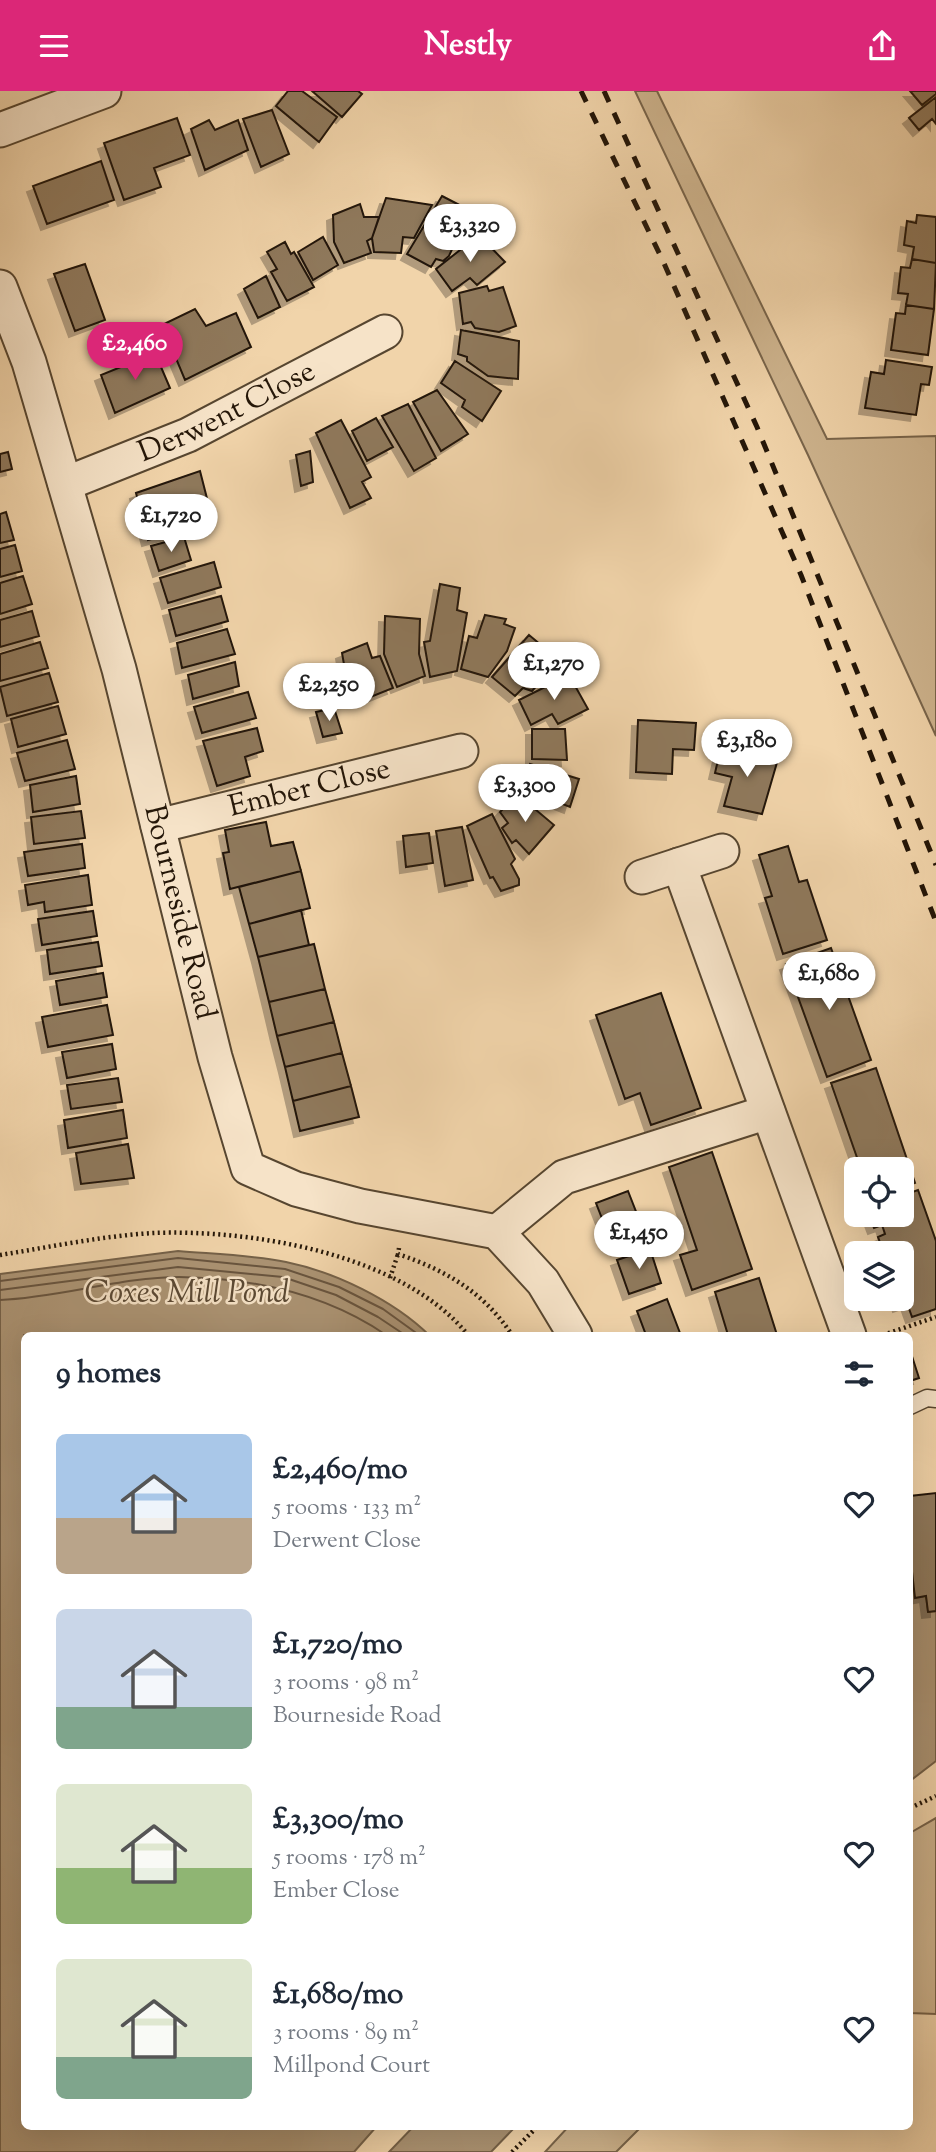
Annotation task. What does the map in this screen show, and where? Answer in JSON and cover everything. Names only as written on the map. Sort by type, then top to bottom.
[{"type":"street","points":[[0,130],[104,91]]},
{"type":"street","name":"Bourneside Road","points":[[0,287],[29,362],[119,669],[215,1057],[248,1168],[296,1188],[406,1217],[497,1232]]},
{"type":"street","name":"Derwent Close","points":[[65,484],[188,435],[385,332]]},
{"type":"street","name":"Ember Close","points":[[158,826],[461,751]]},
{"type":"street","points":[[642,877],[722,851]]},
{"type":"street","points":[[679,865],[768,1112],[844,1293]]},
{"type":"street","points":[[573,1332],[544,1282],[497,1232],[564,1177],[768,1112]]},
{"type":"street","points":[[847,1311],[849,1332]]},
{"type":"lane","points":[[913,1405],[927,1398],[936,1399]]},
{"type":"path","points":[[390,1278],[406,1217]]},
{"type":"path","points":[[0,1255],[150,1233],[199,1232],[261,1238],[344,1259],[405,1284],[457,1321],[466,1332]]},
{"type":"path","points":[[398,1254],[458,1279],[499,1314],[510,1332]]},
{"type":"path","points":[[892,1332],[936,1317]]},
{"type":"path","points":[[913,1807],[936,1796]]},
{"type":"path","points":[[512,2152],[534,2130]]},
{"type":"shaded area","points":[[635,91],[657,91],[827,439],[936,436],[936,736],[808,455]]},
{"type":"shaded area","points":[[936,1818],[936,2014],[913,2013],[913,1831]]},
{"type":"shaded area","points":[[565,2130],[638,2130],[616,2152],[545,2152]]},
{"type":"water","name":"Coxes Mill Pond","points":[[178,1251],[246,1256],[305,1267],[343,1280],[381,1299],[426,1332],[21,1332],[21,2130],[373,2130],[354,2152],[0,2152],[0,1274]]},
{"type":"water","points":[[913,1580],[926,1596],[928,1612],[936,1611],[936,1761],[913,1779]]},
{"type":"water","points":[[410,2130],[512,2130],[491,2152],[389,2152]]},
{"type":"building","points":[[288,91],[302,91],[337,117],[319,142],[276,106]]},
{"type":"building","points":[[312,91],[358,91],[362,94],[342,117]]},
{"type":"building","points":[[910,91],[936,91],[936,94],[922,105]]},
{"type":"building","points":[[936,97],[936,124],[932,119],[919,130],[909,118]]},
{"type":"building","points":[[272,110],[289,154],[261,167],[243,119]]},
{"type":"building","points":[[177,118],[190,155],[154,168],[161,187],[124,200],[104,143]]},
{"type":"building","points":[[209,120],[215,130],[238,120],[248,150],[205,170],[191,129]]},
{"type":"building","points":[[101,161],[114,200],[47,224],[33,186]]},
{"type":"building","points":[[442,196],[475,213],[464,239],[457,238],[449,256],[443,261],[436,259],[431,267],[407,254]]},
{"type":"building","points":[[386,198],[432,205],[414,238],[403,237],[401,253],[374,252],[372,238]]},
{"type":"building","points":[[360,204],[364,217],[379,217],[372,238],[367,241],[371,253],[344,263],[334,242],[333,215]]},
{"type":"building","points":[[917,215],[936,217],[936,263],[912,259],[914,247],[904,245],[907,221],[916,223]]},
{"type":"building","points":[[479,235],[505,262],[477,285],[470,278],[452,291],[436,269]]},
{"type":"building","points":[[323,237],[338,265],[313,280],[298,252]]},
{"type":"building","points":[[285,242],[291,254],[294,252],[314,287],[287,301],[271,272],[277,269],[267,252]]},
{"type":"building","points":[[912,259],[936,263],[934,309],[906,305],[908,294],[898,293],[901,267],[910,268]]},
{"type":"building","points":[[85,264],[105,320],[75,331],[54,274]]},
{"type":"building","points":[[266,276],[280,307],[258,318],[244,289]]},
{"type":"building","points":[[487,286],[489,291],[503,287],[516,326],[499,332],[475,328],[471,322],[463,324],[459,293]]},
{"type":"building","points":[[906,305],[934,309],[928,355],[891,350],[896,313],[905,314]]},
{"type":"building","points":[[195,309],[206,326],[236,313],[251,347],[185,380],[162,325]]},
{"type":"building","points":[[461,330],[519,341],[518,379],[488,376],[467,361],[467,357],[458,354]]},
{"type":"building","points":[[155,353],[170,388],[115,413],[101,375]]},
{"type":"building","points":[[886,360],[932,367],[929,385],[921,384],[916,415],[865,408],[871,372],[884,374]]},
{"type":"building","points":[[455,361],[501,391],[482,421],[462,407],[465,400],[441,383]]},
{"type":"building","points":[[437,390],[468,434],[441,451],[413,402]]},
{"type":"building","points":[[408,404],[436,458],[414,471],[382,416]]},
{"type":"building","points":[[376,418],[393,447],[367,461],[352,431]]},
{"type":"building","points":[[341,420],[371,477],[362,482],[371,498],[350,508],[316,433]]},
{"type":"building","points":[[310,451],[313,482],[301,486],[296,455]]},
{"type":"building","points":[[8,452],[12,469],[0,472],[0,454]]},
{"type":"building","points":[[200,471],[213,522],[148,540],[136,493]]},
{"type":"building","points":[[6,512],[14,540],[0,543],[0,514]]},
{"type":"building","points":[[184,537],[191,560],[159,571],[151,546]]},
{"type":"building","points":[[15,545],[22,571],[0,577],[0,549]]},
{"type":"building","points":[[214,562],[221,587],[168,603],[160,578]]},
{"type":"building","points":[[23,576],[32,604],[0,614],[0,583]]},
{"type":"building","points":[[440,584],[460,588],[457,610],[467,613],[457,671],[430,677],[424,642],[430,641]]},
{"type":"building","points":[[221,596],[228,621],[176,636],[169,610]]},
{"type":"building","points":[[32,611],[39,636],[0,647],[0,620]]},
{"type":"building","points":[[485,615],[506,619],[504,624],[515,628],[507,651],[488,677],[461,669],[469,636],[477,638]]},
{"type":"building","points":[[385,616],[420,619],[419,654],[425,676],[397,687],[384,654]]},
{"type":"building","points":[[227,629],[235,654],[182,668],[177,643]]},
{"type":"building","points":[[529,635],[559,660],[532,691],[523,688],[515,696],[492,677]]},
{"type":"building","points":[[40,642],[48,668],[0,681],[0,654]]},
{"type":"building","points":[[367,643],[372,658],[380,656],[393,688],[368,698],[355,673],[346,676],[342,653]]},
{"type":"building","points":[[235,662],[239,686],[193,699],[188,675]]},
{"type":"building","points":[[49,673],[58,702],[7,716],[0,687]]},
{"type":"building","points":[[569,675],[588,709],[558,724],[552,714],[531,725],[519,700]]},
{"type":"building","points":[[248,692],[256,718],[202,733],[194,707]]},
{"type":"building","points":[[58,706],[66,734],[18,747],[11,719]]},
{"type":"building","points":[[334,708],[342,733],[323,737],[316,712]]},
{"type":"building","points":[[638,720],[696,723],[694,750],[673,749],[672,774],[636,772]]},
{"type":"building","points":[[257,728],[263,751],[245,757],[250,776],[217,786],[203,741]]},
{"type":"building","points":[[532,729],[565,729],[567,760],[532,759]]},
{"type":"building","points":[[67,740],[75,769],[25,781],[17,753]]},
{"type":"building","points":[[721,747],[778,759],[762,814],[724,806],[732,777],[715,773]]},
{"type":"building","points":[[530,764],[579,779],[570,807],[522,788]]},
{"type":"building","points":[[76,776],[80,804],[33,812],[30,785]]},
{"type":"building","points":[[517,794],[554,825],[529,854],[516,840],[512,843],[502,828],[508,823],[500,812]]},
{"type":"building","points":[[81,811],[85,838],[34,844],[31,817]]},
{"type":"building","points":[[492,814],[515,859],[511,864],[519,879],[519,885],[501,891],[493,877],[490,878],[467,826]]},
{"type":"building","points":[[266,822],[271,846],[293,842],[301,871],[230,889],[223,853],[229,852],[225,830]]},
{"type":"building","points":[[462,827],[473,880],[445,886],[436,831]]},
{"type":"building","points":[[429,833],[433,863],[406,867],[403,836]]},
{"type":"building","points":[[82,844],[85,868],[28,876],[24,852]]},
{"type":"building","points":[[788,846],[799,882],[807,880],[827,940],[783,954],[765,898],[772,896],[759,855]]},
{"type":"building","points":[[301,871],[310,908],[249,924],[239,887]]},
{"type":"building","points":[[88,875],[92,905],[45,912],[44,902],[28,905],[25,885]]},
{"type":"building","points":[[301,910],[309,945],[258,957],[249,924]]},
{"type":"building","points":[[93,911],[97,936],[42,945],[38,919]]},
{"type":"building","points":[[98,942],[102,966],[50,974],[47,950]]},
{"type":"building","points":[[314,944],[325,989],[269,1002],[258,957]]},
{"type":"building","points":[[831,948],[871,1060],[827,1077],[786,964]]},
{"type":"building","points":[[103,973],[107,997],[60,1005],[56,981]]},
{"type":"building","points":[[325,989],[334,1022],[277,1036],[269,1002]]},
{"type":"building","points":[[661,993],[701,1108],[651,1125],[640,1093],[625,1099],[596,1015]]},
{"type":"building","points":[[107,1005],[113,1035],[48,1047],[42,1017]]},
{"type":"building","points":[[334,1022],[342,1053],[285,1067],[277,1036]]},
{"type":"building","points":[[112,1044],[116,1069],[67,1078],[62,1052]]},
{"type":"building","points":[[342,1053],[351,1086],[293,1101],[285,1067]]},
{"type":"building","points":[[876,1068],[906,1157],[857,1157],[831,1083]]},
{"type":"building","points":[[118,1078],[122,1102],[71,1109],[67,1085]]},
{"type":"building","points":[[351,1086],[359,1117],[300,1131],[293,1101]]},
{"type":"building","points":[[123,1110],[127,1138],[68,1148],[64,1120]]},
{"type":"building","points":[[128,1144],[134,1178],[81,1184],[76,1153]]},
{"type":"building","points":[[712,1152],[752,1269],[692,1290],[680,1255],[697,1250],[669,1167]]},
{"type":"building","points":[[918,1190],[936,1241],[936,1309],[912,1317],[910,1311],[914,1311],[914,1241],[879,1241],[878,1237],[885,1234],[883,1227],[914,1227],[914,1191]]},
{"type":"building","points":[[628,1191],[642,1227],[610,1239],[596,1203]]},
{"type":"building","points":[[650,1249],[661,1283],[629,1294],[617,1260]]},
{"type":"building","points":[[759,1278],[776,1332],[727,1332],[715,1292]]},
{"type":"building","points":[[667,1299],[680,1332],[645,1332],[637,1311]]},
{"type":"building","points":[[913,1359],[919,1378],[913,1380]]},
{"type":"building","points":[[936,1493],[936,1611],[928,1612],[926,1596],[915,1598],[913,1496]]},
{"type":"railway","points":[[581,91],[663,261],[801,575],[936,922]]},
{"type":"railway","points":[[604,91],[757,427],[936,865]]}]
